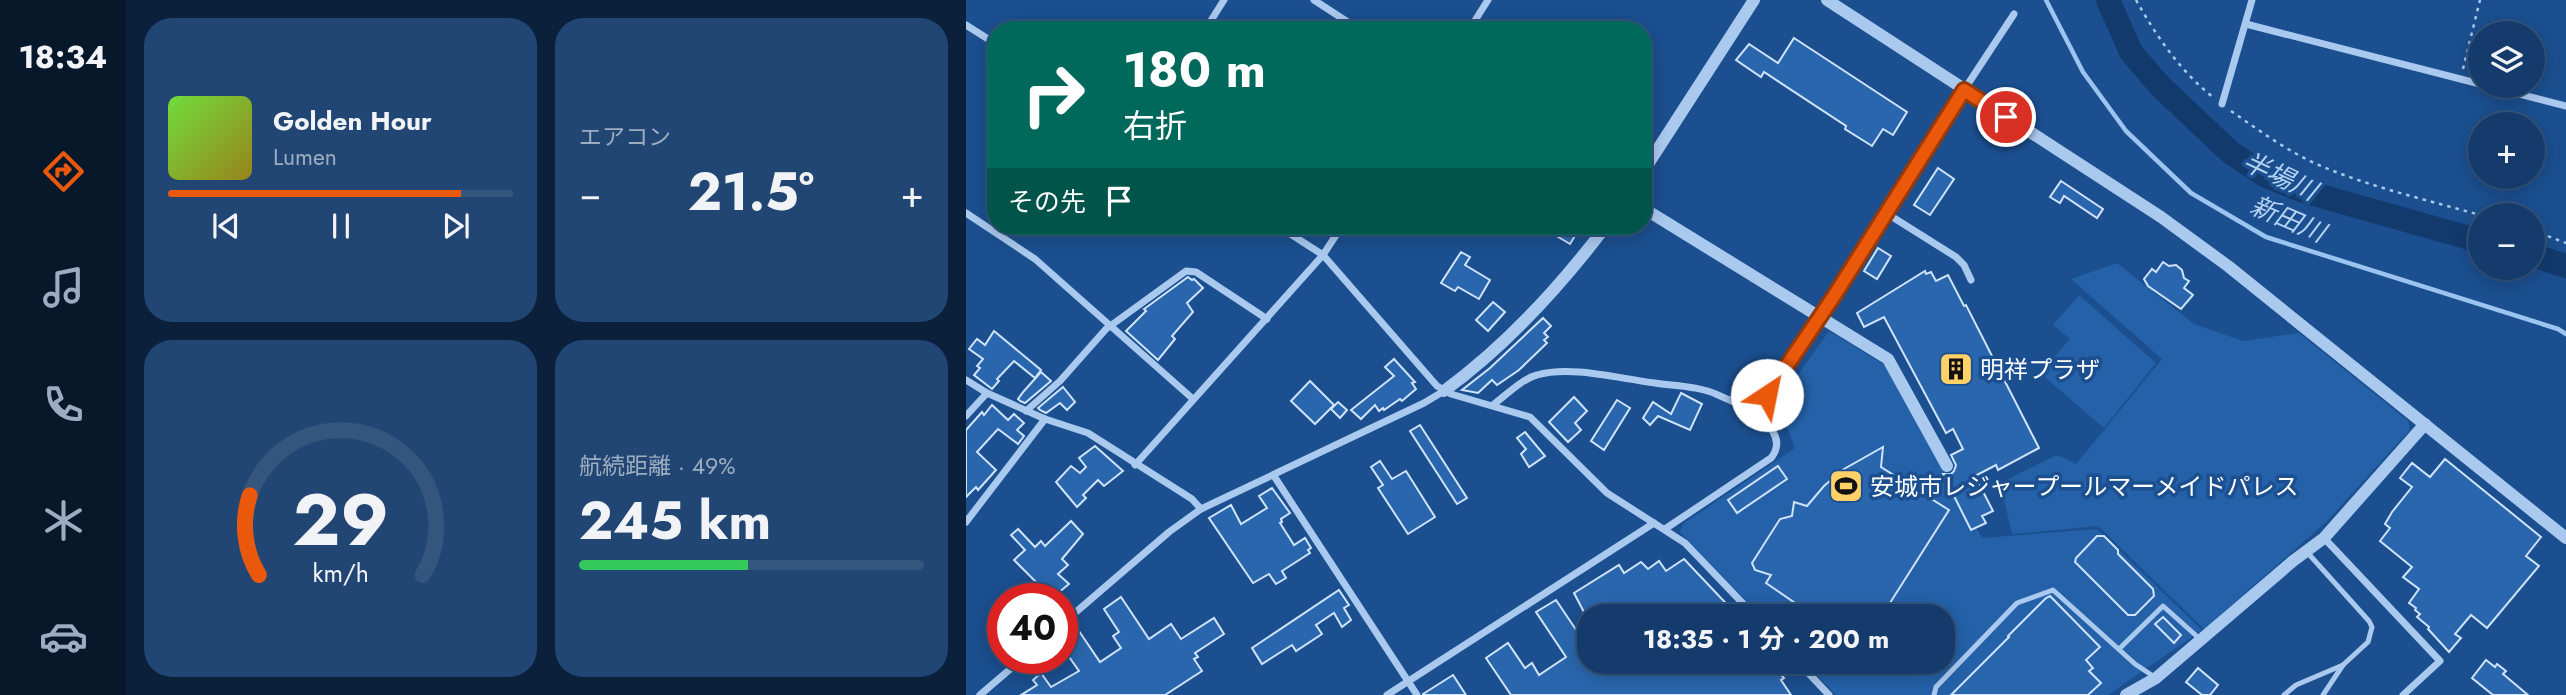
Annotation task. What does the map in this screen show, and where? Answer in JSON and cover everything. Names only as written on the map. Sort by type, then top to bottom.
[{"type":"street","points":[[1211,21],[1224,0]]},
{"type":"street","points":[[1314,0],[1346,21]]},
{"type":"street","points":[[1475,21],[1488,0]]},
{"type":"street","points":[[1652,158],[1754,0]]},
{"type":"street","points":[[1827,0],[2161,217],[2228,266],[2566,538]]},
{"type":"street","points":[[2222,104],[2252,0]]},
{"type":"street","points":[[1754,415],[1821,317],[2014,14]]},
{"type":"street","points":[[2246,24],[2468,81]]},
{"type":"street","points":[[966,25],[987,38]]},
{"type":"street","points":[[2535,98],[2566,106]]},
{"type":"street","points":[[966,213],[987,227]]},
{"type":"street","points":[[1886,213],[1956,257],[1964,265],[1971,280]]},
{"type":"street","points":[[1652,214],[1888,359],[1947,466]]},
{"type":"street","points":[[999,235],[1035,259],[1193,399]]},
{"type":"street","points":[[1292,235],[1323,255],[1444,391],[1530,417],[1607,493],[1685,543],[1743,604]]},
{"type":"street","points":[[1135,465],[1323,255],[1336,235]]},
{"type":"street","points":[[1078,610],[1200,509],[1424,403],[1464,377],[1538,309],[1599,235]]},
{"type":"street","points":[[1026,411],[1060,381],[1105,329],[1181,273],[1191,270],[1267,319]]},
{"type":"street","points":[[1493,405],[1537,375],[1584,372],[1674,384],[1717,394],[1754,415],[1774,431],[1777,446],[1775,453],[1665,529]]},
{"type":"street","points":[[966,380],[1026,411],[1088,433],[1192,499],[1200,509]]},
{"type":"street","points":[[966,416],[987,393]]},
{"type":"street","points":[[966,522],[1045,419]]},
{"type":"street","points":[[2126,695],[2157,678],[2324,538],[2425,424]]},
{"type":"street","points":[[1274,476],[1417,695]]},
{"type":"street","points":[[1387,695],[1654,523]]},
{"type":"street","points":[[2324,538],[2440,662],[2403,695]]},
{"type":"street","points":[[980,695],[1004,674]]},
{"type":"street","points":[[1808,674],[1825,694]]},
{"type":"lane","points":[[2306,551],[2372,627],[2368,642],[2343,665],[2323,695]]},
{"type":"lane","points":[[1934,695],[1936,687],[2017,603],[2053,590],[2135,664],[2157,678]]},
{"type":"lane","points":[[2119,649],[2163,606],[2201,640]]},
{"type":"lane","points":[[2284,695],[2296,685],[2343,665]]},
{"type":"path","points":[[2136,0],[2155,34],[2198,86],[2264,134],[2310,161],[2339,173],[2468,211]]},
{"type":"path","points":[[2461,79],[2480,0]]},
{"type":"path","points":[[2545,235],[2566,243]]},
{"type":"shaded area","points":[[2117,263],[2194,324],[2243,341],[2299,333],[2408,421],[2410,430],[2325,523],[2204,629],[2098,526],[2012,534],[2000,483],[2057,455],[2076,464],[2162,359],[2071,279]]},
{"type":"shaded area","points":[[2079,295],[2156,363],[2104,428],[2040,373],[2070,339],[2053,325]]},
{"type":"shaded area","name":"安城市レジャープールマーメイドパレス","points":[[1829,331],[1886,366],[1982,538],[2097,529],[2202,630],[2108,695],[1836,695],[1816,674],[1955,674],[1955,604],[1749,604],[1680,532],[1683,524],[1795,448],[1778,403]]},
{"type":"building","points":[[1794,38],[1907,112],[1893,135],[1883,129],[1872,146],[1764,72],[1761,77],[1736,60],[1749,44],[1778,63]]},
{"type":"building","points":[[1938,168],[1954,179],[1930,215],[1914,205]]},
{"type":"building","points":[[2061,181],[2103,209],[2097,218],[2064,196],[2060,203],[2050,197]]},
{"type":"building","points":[[1555,235],[1576,235],[1570,244]]},
{"type":"building","points":[[1878,248],[1891,256],[1877,279],[1864,271]]},
{"type":"building","points":[[1461,252],[1470,257],[1465,265],[1490,280],[1479,299],[1458,287],[1455,291],[1441,283]]},
{"type":"building","points":[[2163,262],[2169,266],[2176,265],[2189,281],[2184,288],[2193,295],[2181,309],[2148,286],[2144,279],[2152,269],[2156,272]]},
{"type":"building","name":"明祥プラザ","points":[[1925,271],[1926,274],[1931,272],[1936,281],[1948,275],[2039,448],[1998,470],[1996,465],[1975,476],[1993,511],[1982,516],[1986,523],[1971,530],[1943,474],[1951,474],[1954,471],[1956,465],[1951,455],[1963,449],[1953,429],[1946,433],[1884,317],[1864,327],[1857,313]]},
{"type":"building","points":[[1188,277],[1203,288],[1187,303],[1193,312],[1172,336],[1175,339],[1158,360],[1126,331],[1146,311],[1144,309]]},
{"type":"building","points":[[1493,302],[1505,312],[1488,331],[1476,320]]},
{"type":"building","points":[[1543,318],[1551,326],[1544,333],[1548,337],[1544,340],[1547,343],[1519,370],[1497,385],[1492,380],[1478,393],[1462,390],[1490,368]]},
{"type":"building","points":[[994,331],[1041,370],[1035,378],[1014,361],[997,379],[999,381],[992,389],[974,375],[983,359],[969,349],[977,339],[985,345]]},
{"type":"building","points":[[1394,359],[1415,382],[1412,383],[1416,389],[1402,401],[1400,399],[1384,410],[1383,408],[1379,411],[1375,405],[1361,419],[1351,410],[1394,376],[1385,367]]},
{"type":"building","points":[[1041,372],[1051,381],[1025,403],[1020,401],[1018,399]]},
{"type":"building","points":[[1310,381],[1334,405],[1315,424],[1291,401]]},
{"type":"building","points":[[1063,387],[1075,402],[1067,410],[1060,403],[1046,413],[1038,408]]},
{"type":"building","points":[[1681,393],[1702,404],[1690,430],[1658,416],[1650,425],[1643,418],[1653,402],[1671,414]]},
{"type":"building","points":[[1574,397],[1587,411],[1575,423],[1581,430],[1568,442],[1549,422]]},
{"type":"building","points":[[1617,400],[1630,408],[1604,450],[1591,441]]},
{"type":"building","points":[[1338,402],[1347,410],[1340,418],[1331,409]]},
{"type":"building","points":[[992,405],[1008,420],[1014,414],[1024,423],[1017,430],[1024,436],[1018,444],[998,429],[977,452],[996,470],[978,490],[976,487],[966,497],[966,430]]},
{"type":"building","points":[[1420,425],[1467,498],[1457,504],[1410,431]]},
{"type":"building","points":[[1525,432],[1545,456],[1529,467],[1521,454],[1526,449],[1517,438]]},
{"type":"building","points":[[1095,446],[1123,471],[1104,486],[1098,480],[1083,495],[1086,498],[1077,507],[1056,482],[1071,466],[1080,473],[1086,467],[1079,458]]},
{"type":"building","points":[[1883,447],[1881,467],[1949,510],[1889,604],[1797,604],[1766,583],[1771,575],[1755,570],[1752,563],[1780,519],[1792,516],[1794,502],[1807,506],[1824,486],[1844,469]]},
{"type":"building","points":[[2445,459],[2541,537],[2526,556],[2539,566],[2487,628],[2471,615],[2455,634],[2461,638],[2449,652],[2429,627],[2417,617],[2420,614],[2409,603],[2419,589],[2403,577],[2412,567],[2380,541],[2390,528],[2385,524],[2392,512],[2412,487],[2400,478],[2412,463],[2430,477]]},
{"type":"building","points":[[1380,461],[1392,479],[1406,471],[1435,517],[1408,534],[1378,488],[1383,485],[1371,467]]},
{"type":"building","points":[[1778,466],[1787,479],[1737,513],[1728,500]]},
{"type":"building","points":[[1272,488],[1290,513],[1281,519],[1280,523],[1294,545],[1305,538],[1311,548],[1308,550],[1310,553],[1282,571],[1286,578],[1276,584],[1269,574],[1253,583],[1209,518],[1231,505],[1241,524],[1267,508],[1259,496]]},
{"type":"building","points":[[1071,521],[1083,534],[1062,559],[1068,565],[1058,574],[1068,583],[1037,583],[1014,560],[1025,550],[1011,535],[1018,529],[1035,547],[1041,541],[1045,546]]},
{"type":"building","points":[[2097,536],[2104,536],[2153,589],[2154,596],[2135,615],[2128,615],[2075,562]]},
{"type":"building","points":[[1684,559],[1727,604],[1580,604],[1574,593],[1619,565],[1624,573],[1641,562],[1648,569],[1659,561],[1666,571]]},
{"type":"building","points":[[1339,590],[1349,605],[1344,608],[1351,620],[1342,627],[1334,613],[1316,625],[1322,634],[1296,651],[1292,645],[1262,664],[1252,648]]},
{"type":"building","points":[[2050,596],[2100,647],[2086,660],[2093,668],[2089,671],[2101,683],[2088,695],[1951,695],[2046,598]]},
{"type":"building","points":[[1121,597],[1149,639],[1171,624],[1181,639],[1214,618],[1224,634],[1195,653],[1198,657],[1194,659],[1202,671],[1165,695],[1021,695],[1037,685],[1033,680],[1040,674],[1051,687],[1078,674],[1079,631],[1100,662],[1121,648],[1113,636],[1119,632],[1104,609]]},
{"type":"building","points":[[1556,600],[1577,631],[1577,674],[1782,674],[1784,678],[1781,680],[1791,695],[1511,695],[1486,658],[1508,643],[1525,668],[1532,663],[1539,675],[1566,657],[1536,612]]},
{"type":"building","points":[[2163,617],[2181,635],[2174,643],[2155,624]]},
{"type":"building","points":[[2486,660],[2506,671],[2503,674],[2528,695],[2493,695],[2472,678]]},
{"type":"building","points":[[2198,668],[2218,685],[2210,695],[2202,695],[2186,682]]},
{"type":"building","points":[[1453,675],[1466,695],[1423,695],[1423,694]]},
{"type":"waterway","name":"新田川","points":[[2046,0],[2083,72],[2126,131],[2191,193],[2266,237],[2558,329],[2566,334]]},
{"type":"waterway","name":"半場川","points":[[2108,0],[2131,52],[2160,86],[2230,152],[2266,176],[2303,191],[2468,238]]},
{"type":"waterway","name":"半場川","points":[[2545,259],[2566,266]]},
{"type":"place","name":"明祥プラザ","points":[[1956,369]]},
{"type":"place","name":"安城市レジャープールマーメイドパレス","points":[[1846,486]]},
{"type":"route","points":[[1767,395],[1834,296],[1964,90],[2006,117]]}]
